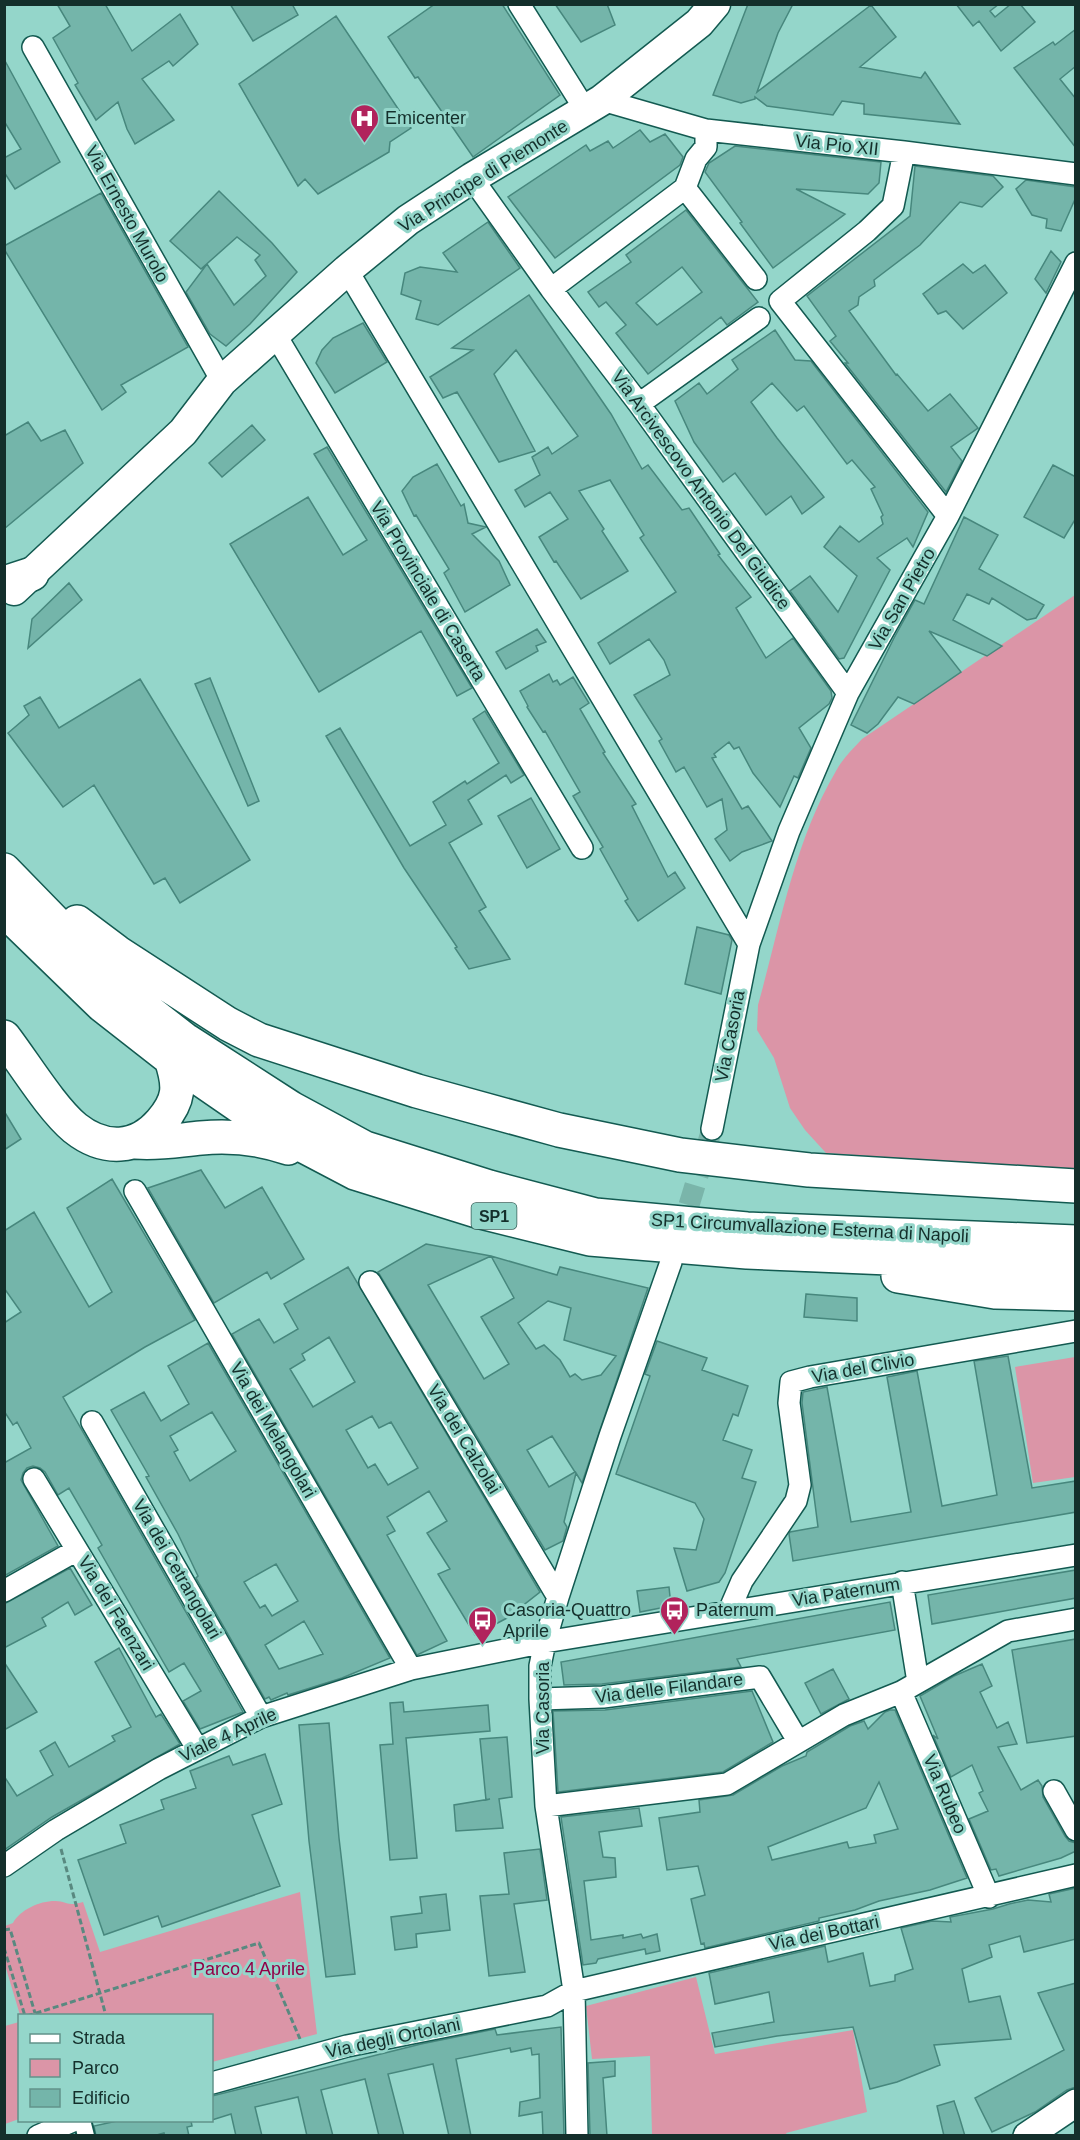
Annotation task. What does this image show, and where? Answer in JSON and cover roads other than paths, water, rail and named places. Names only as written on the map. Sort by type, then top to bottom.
[{"type":"highway","points":[[4,869],[117,952],[228,1024],[259,1040],[417,1090],[559,1130],[680,1155],[809,1170],[1076,1186]]},
{"type":"highway","name":"SP1 Circumvallazione Esterna di Napoli","points":[[4,869],[121,990],[184,1039],[291,1108],[365,1148],[489,1187],[596,1215],[747,1228],[1076,1242]]},
{"type":"highway","name":"SP1 Circumvallazione Esterna di Napoli","points":[[4,910],[102,1005],[171,1059],[277,1132],[355,1173],[477,1211],[590,1239],[747,1252],[1076,1266]]},
{"type":"highway","points":[[4,1037],[60,1112],[76,1128],[93,1139],[110,1144],[122,1145],[136,1142],[150,1135],[167,1115],[176,1099],[178,1079],[171,1059]]},
{"type":"highway","points":[[136,1142],[156,1144],[201,1138],[242,1138],[265,1140],[325,1157]]},
{"type":"highway","points":[[815,1255],[883,1274],[995,1292],[1076,1294]]},
{"type":"main road","name":"Via Principe di Piemonte","points":[[4,598],[18,578],[183,432],[196,418],[222,381],[347,270],[408,220],[472,178],[594,105],[699,23],[715,4]]},
{"type":"street","points":[[519,4],[594,105]]},
{"type":"street","name":"Via Ernesto Murolo","points":[[33,47],[222,381]]},
{"type":"street","name":"Via Pio XII","points":[[594,105],[706,130],[1076,174]]},
{"type":"street","points":[[551,288],[685,188],[696,159],[706,147],[706,130]]},
{"type":"street","points":[[904,152],[893,206],[867,231],[780,301],[948,516]]},
{"type":"street","name":"Via Arcivescovo Antonio Del Giudice","points":[[472,178],[849,693]]},
{"type":"street","points":[[685,188],[756,279]]},
{"type":"street","name":"Via San Pietro","points":[[749,944],[789,831],[849,693],[948,516],[1076,263]]},
{"type":"street","points":[[347,270],[749,944]]},
{"type":"street","points":[[639,404],[759,318]]},
{"type":"street","name":"Via Provinciale di Caserta","points":[[275,334],[582,848]]},
{"type":"street","name":"Via Casoria","points":[[712,1129],[749,944]]},
{"type":"street","name":"Via dei Melangolari","points":[[135,1191],[411,1668]]},
{"type":"street","name":"Via Casoria","points":[[577,2136],[574,1992],[546,1806],[540,1666],[558,1597],[610,1436],[671,1262]]},
{"type":"street","name":"Via dei Calzolai","points":[[370,1282],[558,1597]]},
{"type":"street","name":"Via del Clivio","points":[[729,1611],[742,1581],[796,1501],[800,1485],[789,1402],[791,1382],[1076,1331]]},
{"type":"street","name":"Via dei Cetrangolari","points":[[92,1422],[261,1716]]},
{"type":"street","name":"Via dei Faenzari","points":[[34,1479],[197,1748]]},
{"type":"street","points":[[4,1591],[77,1550]]},
{"type":"street","name":"Via Paternum","points":[[545,1642],[1076,1555]]},
{"type":"street","name":"Via Rubeo","points":[[902,1582],[909,1687],[989,1897]]},
{"type":"street","points":[[546,1806],[727,1784],[798,1741],[844,1716],[909,1687],[1008,1630],[1076,1619]]},
{"type":"street","name":"Viale 4 Aprile","points":[[4,1866],[56,1830],[197,1748],[261,1716],[411,1668],[545,1642]]},
{"type":"street","name":"Via delle Filandare","points":[[540,1699],[603,1697],[760,1677],[798,1741]]},
{"type":"street","points":[[1054,1791],[1076,1830]]},
{"type":"street","name":"Via dei Bottari","points":[[574,1992],[706,1959],[989,1897],[1076,1875]]},
{"type":"street","name":"Via degli Ortolani","points":[[213,2083],[347,2046],[547,2006],[574,1992]]},
{"type":"street","points":[[1035,2133],[1076,2103]]},
{"type":"street","points":[[38,2136],[73,2122]]},
{"type":"tunnel","points":[[680,1235],[712,1129]]},
{"type":"place","name":"Emicenter","points":[[364,144]]},
{"type":"place","name":"Paternum","points":[[675,1636]]},
{"type":"place","name":"Casoria-Quattro Aprile","points":[[482,1646]]},
{"type":"park label","name":"Parco 4 Aprile","points":[[249,1969]]}]
